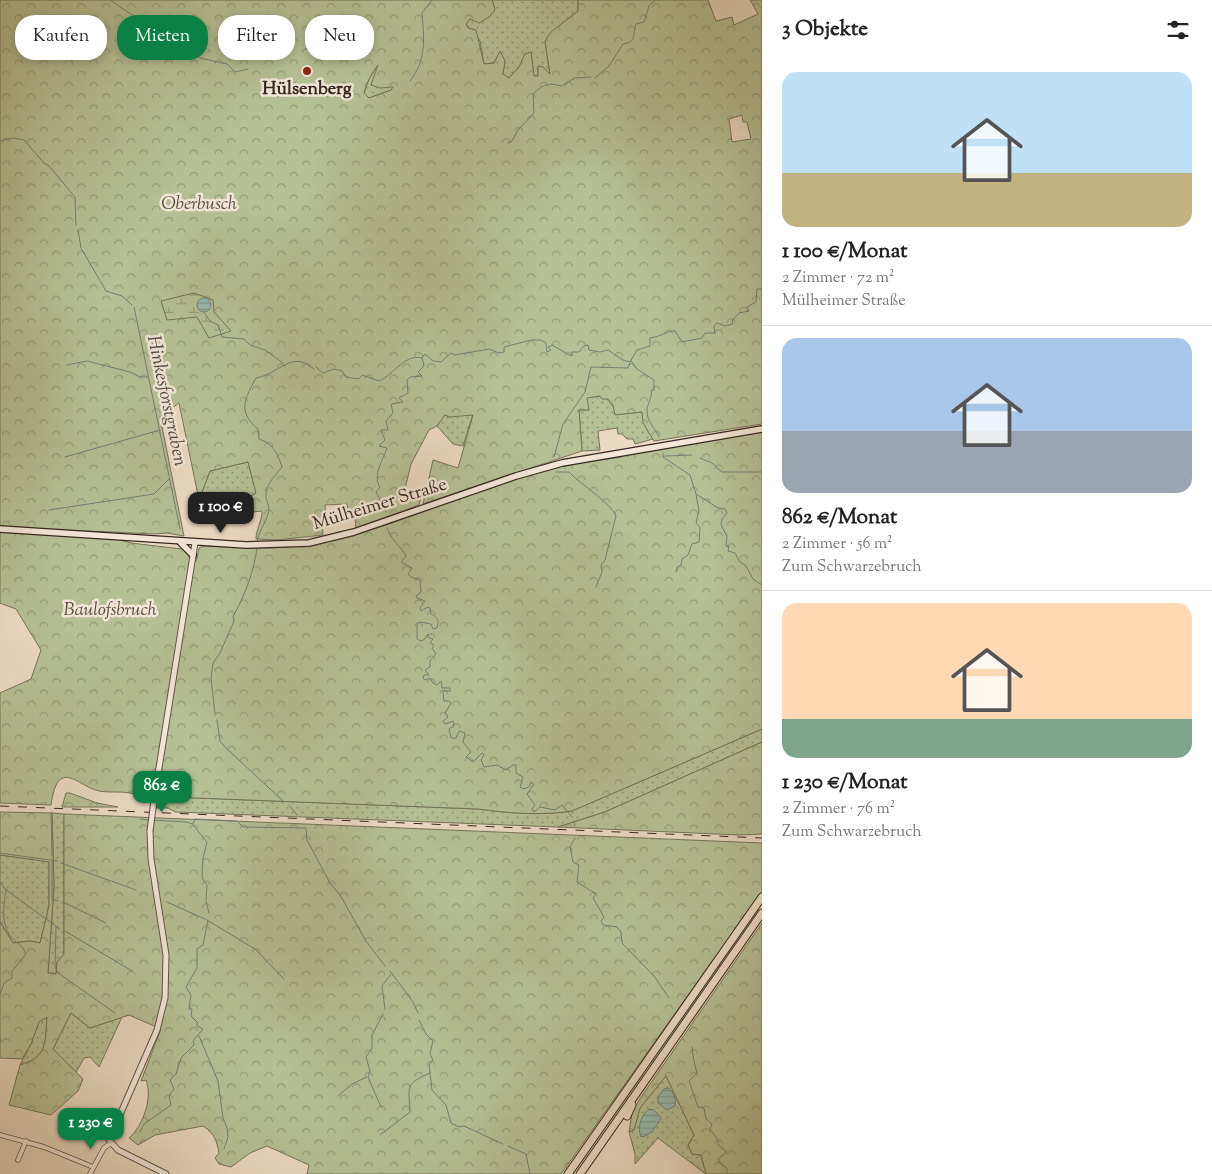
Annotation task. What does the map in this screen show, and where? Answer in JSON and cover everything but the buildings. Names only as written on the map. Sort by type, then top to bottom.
[{"type":"highway","points":[[568,1174],[762,897]]},
{"type":"highway","points":[[580,1174],[762,913]]},
{"type":"highway","points":[[627,1116],[638,1091]]},
{"type":"main road","name":"Mülheimer Straße","points":[[0,529],[195,543],[289,544],[327,540],[406,515],[516,476],[562,463],[762,429]]},
{"type":"main road","points":[[179,542],[193,555]]},
{"type":"street","points":[[166,1174],[118,1150],[111,1144],[110,1136],[157,1030],[165,998],[166,955],[151,859],[150,831],[195,543]]},
{"type":"street","points":[[1,1134],[26,1141],[93,1168]]},
{"type":"street","points":[[18,1160],[26,1141]]},
{"type":"street","points":[[90,1174],[104,1148],[111,1144]]},
{"type":"green space","name":"Oberbusch","points":[[0,0],[492,0],[495,10],[489,17],[479,23],[470,19],[466,24],[468,28],[476,30],[484,64],[494,63],[500,51],[505,61],[503,74],[509,78],[519,67],[525,54],[531,52],[534,76],[538,76],[538,66],[543,67],[550,74],[545,41],[551,32],[578,11],[578,0],[708,0],[716,21],[732,17],[734,25],[758,14],[750,0],[762,0],[762,424],[654,441],[643,423],[642,412],[615,415],[613,405],[608,399],[602,399],[600,396],[587,398],[589,410],[579,410],[582,451],[423,504],[433,460],[458,468],[473,415],[450,417],[445,415],[437,426],[429,430],[411,464],[404,493],[421,497],[419,505],[356,528],[355,519],[349,520],[347,504],[325,505],[326,521],[322,522],[323,535],[277,540],[256,539],[262,511],[253,512],[250,497],[256,493],[248,462],[210,471],[199,500],[179,403],[160,417],[184,536],[167,533],[0,527]],"holes":[[[378,65],[371,85],[380,88],[393,87],[391,90],[369,98],[364,93],[366,85]],[[742,115],[743,122],[747,122],[751,139],[732,142],[729,119]]]},
{"type":"green space","points":[[492,0],[578,0],[578,11],[545,41],[550,75],[543,67],[538,67],[538,76],[534,76],[531,53],[525,54],[519,67],[509,78],[503,74],[505,61],[500,52],[494,63],[484,64],[480,41],[466,24],[470,19],[495,10]]},
{"type":"green space","points":[[379,65],[371,85],[394,86],[391,90],[369,98],[364,94],[365,90]]},
{"type":"green space","points":[[194,293],[213,300],[214,312],[231,331],[209,338],[197,317],[167,320],[161,301]]},
{"type":"green space","points":[[601,396],[611,403],[616,414],[643,412],[647,430],[653,439],[635,444],[633,439],[627,439],[622,434],[618,434],[617,428],[598,431],[600,450],[582,451],[579,410],[589,410],[586,398]]},
{"type":"green space","points":[[473,414],[463,446],[453,444],[437,426],[444,415],[450,417]]},
{"type":"green space","name":"Baulofsbruch","points":[[762,431],[762,729],[572,811],[560,813],[171,797],[155,799],[126,792],[99,791],[69,778],[63,778],[58,781],[51,805],[0,803],[0,693],[31,679],[41,650],[16,609],[0,603],[0,532],[117,539],[131,543],[182,549],[187,552],[190,560],[196,561],[199,548],[203,546],[272,548],[313,544],[376,528],[499,484],[562,465],[621,457],[628,454]]},
{"type":"green space","points":[[248,462],[256,493],[250,497],[253,512],[203,517],[199,500],[210,471]]},
{"type":"green space","points":[[762,729],[762,742],[605,812],[558,827],[176,812],[167,808],[156,808],[158,800],[171,797],[478,809],[525,813],[572,811]]},
{"type":"green space","points":[[762,742],[762,834],[739,835],[558,827],[605,812]]},
{"type":"green space","points":[[66,793],[97,803],[118,807],[62,807]]},
{"type":"green space","points":[[0,812],[52,813],[54,887],[48,973],[56,974],[57,962],[64,954],[64,814],[762,843],[762,891],[561,1174],[307,1174],[309,1165],[267,1146],[250,1153],[231,1167],[219,1164],[215,1158],[219,1153],[216,1141],[210,1131],[203,1126],[155,1135],[138,1145],[129,1138],[139,1126],[145,1111],[148,1087],[146,1080],[141,1081],[161,1029],[129,1015],[90,1028],[71,1013],[53,1049],[83,1079],[78,1091],[51,1115],[9,1105],[20,1065],[36,1058],[43,1047],[47,1017],[39,1022],[31,1044],[22,1059],[0,1058],[0,922],[13,943],[30,941],[40,943],[49,906],[49,862],[0,855]]},
{"type":"green space","points":[[52,813],[64,814],[64,954],[57,962],[56,974],[48,973],[54,887]]},
{"type":"green space","points":[[0,855],[49,861],[49,906],[40,943],[30,941],[13,943],[0,922]]},
{"type":"green space","points":[[762,923],[762,1174],[706,1174],[701,1155],[692,1154],[688,1145],[694,1135],[666,1076],[640,1108],[634,1130],[629,1132],[632,1113],[639,1100]]},
{"type":"green space","points":[[71,1013],[90,1028],[122,1017],[99,1067],[90,1057],[84,1058],[76,1072],[53,1049]]},
{"type":"green space","points":[[47,1016],[45,1041],[41,1053],[29,1062],[20,1065],[31,1044],[39,1021]]},
{"type":"green space","points":[[666,1075],[694,1135],[688,1145],[692,1154],[701,1155],[706,1174],[658,1138],[635,1164],[635,1154],[629,1132],[634,1130],[640,1108]]},
{"type":"water","points":[[204,298],[209,300],[211,305],[209,310],[204,312],[199,310],[197,305],[199,300]]},
{"type":"water","points":[[668,1088],[674,1096],[675,1106],[667,1110],[658,1103],[658,1097],[664,1089]]},
{"type":"water","points":[[649,1109],[654,1110],[661,1118],[650,1133],[641,1137],[639,1130],[640,1122]]},
{"type":"waterway","points":[[110,0],[144,23],[150,34],[186,39],[200,58],[227,64],[235,72],[248,69]]},
{"type":"waterway","points":[[410,81],[422,57],[424,40],[422,13],[432,0]]},
{"type":"waterway","points":[[595,78],[609,66],[623,44],[632,40],[636,24],[644,22],[649,6],[655,0]]},
{"type":"waterway","points":[[508,143],[512,141],[518,130],[534,113],[533,94],[540,88],[549,84],[561,86],[575,78],[591,77]]},
{"type":"waterway","name":"Hinkesforstgraben","points":[[0,141],[13,138],[24,140],[44,163],[49,166],[75,197],[76,225]]},
{"type":"waterway","name":"Hinkesforstgraben","points":[[78,230],[81,248],[106,291],[122,296],[132,305]]},
{"type":"waterway","points":[[386,512],[376,492],[380,487],[377,478],[387,448],[379,446],[385,440],[381,430],[388,430],[386,421],[393,413],[391,404],[403,402],[399,398],[408,393],[407,380],[410,377],[422,376],[418,372],[424,366],[422,358],[425,354],[433,361],[441,362],[451,353],[455,355],[489,349],[499,353],[504,352],[504,347],[531,340],[541,340],[546,343],[547,352],[551,350],[548,347],[552,345],[571,356],[572,352],[579,352],[584,346],[588,345],[589,350],[600,352],[608,350],[623,360],[630,362],[637,350],[650,346],[650,338],[675,331],[682,342],[702,338],[705,333],[715,333],[714,326],[717,323],[725,326],[733,324],[732,321],[739,313],[749,311],[747,307],[756,302],[757,289],[762,289]]},
{"type":"waterway","name":"Hinkesforstgraben","points":[[134,307],[180,529]]},
{"type":"waterway","points":[[204,312],[210,321],[218,325],[222,337],[244,339],[250,345],[265,350],[283,363]]},
{"type":"waterway","points":[[316,367],[323,373],[334,369],[342,371],[346,377],[359,379],[362,375],[379,381],[410,358],[422,358]]},
{"type":"waterway","points":[[67,365],[87,361],[130,372],[140,377],[147,377]]},
{"type":"waterway","points":[[257,543],[269,511],[266,496],[268,486],[282,467],[274,450],[259,439],[258,429],[251,422],[245,410],[246,398],[256,378],[264,376],[285,364],[299,361],[306,363],[314,369]]},
{"type":"waterway","points":[[631,361],[637,369],[654,380],[654,390],[651,391],[647,415],[659,437]]},
{"type":"waterway","points":[[554,457],[563,424],[585,392],[591,367],[628,368],[630,363]]},
{"type":"waterway","points":[[65,457],[160,430]]},
{"type":"waterway","points":[[663,453],[663,457],[690,475],[696,494],[718,508],[725,509],[727,513],[722,519],[721,525],[727,536],[726,546],[729,546],[728,551],[735,553],[739,561],[746,566],[753,579],[762,585]]},
{"type":"waterway","points":[[665,456],[692,455]]},
{"type":"waterway","points":[[700,458],[712,463],[722,472],[762,472]]},
{"type":"waterway","points":[[556,472],[569,472],[602,499],[616,516],[605,560],[601,565],[602,572],[596,587]]},
{"type":"waterway","points":[[49,510],[154,494],[169,479]]},
{"type":"waterway","points":[[676,572],[677,567],[681,565],[682,559],[688,555],[692,544],[699,542],[700,527],[696,523],[699,510],[696,495]]},
{"type":"waterway","points":[[387,528],[406,556],[401,562],[412,568],[408,574],[420,580],[421,592],[416,596],[425,601],[420,608],[421,611],[428,607],[430,608],[431,614],[435,616],[438,623],[437,628],[433,629],[431,624],[420,622],[417,624],[417,639],[421,641],[428,634],[429,638],[433,639],[430,643],[434,645],[432,648],[436,654],[430,661],[430,667],[425,670],[429,675],[424,675],[423,678],[425,680],[430,678],[437,685],[441,681],[442,688],[450,688],[450,691],[443,691],[444,701],[451,703],[445,713],[448,717],[443,721],[445,724],[453,721],[454,726],[449,729],[451,738],[456,738],[459,731],[465,733],[463,742],[471,752],[466,757],[473,762],[482,753],[484,755],[481,760],[484,767],[497,765],[506,770],[516,765],[516,773],[523,777],[520,787],[523,789],[529,787],[531,782],[534,784],[527,794],[535,805],[532,809],[534,812],[540,807],[555,810],[562,805],[572,817]]},
{"type":"waterway","points":[[215,714],[211,678],[213,663],[220,653],[234,621],[233,616],[245,592],[257,547]]},
{"type":"waterway","points":[[217,720],[220,741],[283,801]]},
{"type":"waterway","points":[[289,805],[297,815]]},
{"type":"waterway","points":[[51,812],[52,856]]},
{"type":"waterway","points":[[140,819],[148,820]]},
{"type":"waterway","points":[[152,820],[193,824],[195,819],[237,821],[243,827],[306,828],[307,840],[330,883],[340,895],[366,941],[385,966]]},
{"type":"waterway","points":[[574,822],[575,826]]},
{"type":"waterway","points":[[193,825],[207,842],[203,858],[202,878],[207,885],[206,901],[209,913]]},
{"type":"waterway","points":[[575,838],[570,847],[573,862],[579,865],[577,882],[596,894],[593,898],[604,917],[601,921],[603,925],[617,927],[621,932],[622,943],[654,976],[669,998]]},
{"type":"waterway","points":[[0,853],[57,861]]},
{"type":"waterway","points":[[52,861],[52,899],[58,901]]},
{"type":"waterway","points":[[61,863],[136,890]]},
{"type":"waterway","points":[[0,882],[6,890],[60,929]]},
{"type":"waterway","points":[[0,995],[4,983],[12,978],[12,971],[26,954],[21,946],[11,937],[5,926],[4,902],[6,890]]},
{"type":"waterway","points":[[63,902],[106,923]]},
{"type":"waterway","points":[[167,902],[207,920],[255,949],[284,979]]},
{"type":"waterway","points":[[140,1132],[144,1124],[171,1105],[169,1096],[174,1089],[170,1080],[176,1074],[181,1058],[194,1045],[193,1041],[203,1029],[197,1026],[197,1022],[191,1016],[192,1009],[189,1009],[191,995],[186,987],[197,968],[197,949],[203,945],[208,921]]},
{"type":"waterway","points":[[56,927],[55,967],[58,973],[115,1013]]},
{"type":"waterway","points":[[65,931],[132,971]]},
{"type":"waterway","points":[[390,971],[413,1002],[418,1013]]},
{"type":"waterway","points":[[385,1009],[382,986],[391,974]]},
{"type":"waterway","points":[[381,1107],[368,1077],[370,1071],[366,1057],[372,1048],[372,1035],[383,1014]]},
{"type":"waterway","points":[[419,1020],[426,1034],[433,1041],[430,1054],[433,1060],[429,1065],[432,1090],[446,1105],[451,1123],[459,1127],[464,1126],[503,1144]]},
{"type":"waterway","points":[[199,1036],[218,1081],[223,1118],[228,1137],[224,1149]]},
{"type":"waterway","points":[[0,1038],[1,1042]]},
{"type":"waterway","points":[[692,1047],[697,1073],[689,1081],[698,1107],[704,1108],[706,1119],[712,1124],[710,1129],[718,1140],[718,1145],[727,1152],[718,1159],[727,1168],[727,1174]]},
{"type":"waterway","points":[[380,1135],[410,1112],[409,1091],[412,1083],[430,1073]]},
{"type":"waterway","points":[[338,1096],[352,1084],[367,1077]]},
{"type":"waterway","points":[[508,1146],[526,1154],[530,1174]]},
{"type":"railway","points":[[0,806],[762,838]]},
{"type":"place","name":"Hülsenberg","points":[[307,71]]}]
